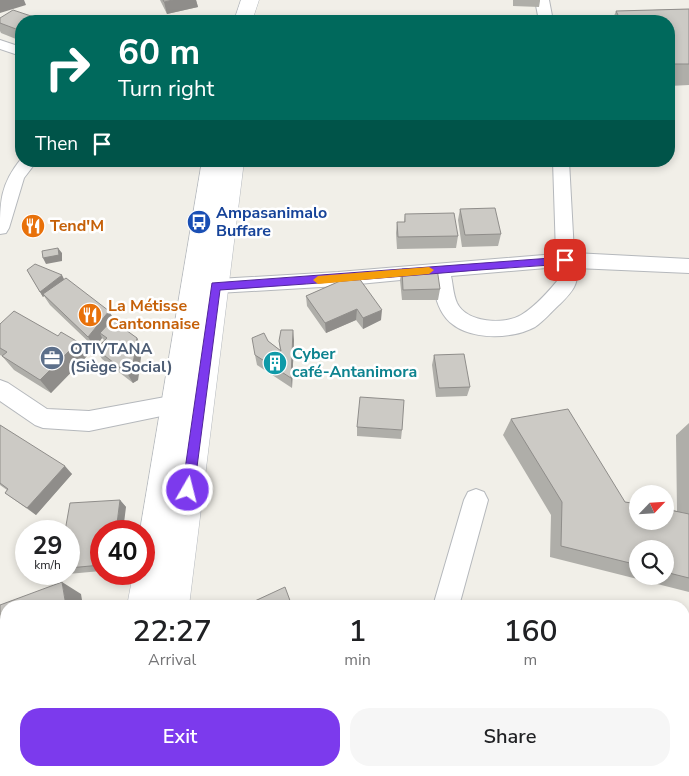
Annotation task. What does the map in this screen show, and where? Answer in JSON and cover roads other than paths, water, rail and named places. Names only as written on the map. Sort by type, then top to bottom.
[{"type":"street","points":[[244,15],[250,0]]},
{"type":"street","points":[[260,15],[264,0]]},
{"type":"street","points":[[542,0],[545,15]]},
{"type":"street","points":[[0,44],[15,50]]},
{"type":"street","points":[[0,228],[16,176],[24,167]]},
{"type":"street","points":[[173,600],[203,287],[213,167]]},
{"type":"street","points":[[145,600],[176,404],[232,167]]},
{"type":"street","points":[[440,269],[450,310],[460,321],[476,328],[514,327],[529,321],[566,283],[568,273],[565,260],[561,167]]},
{"type":"street","points":[[203,287],[338,279],[565,260],[689,266]]},
{"type":"street","points":[[0,389],[43,418],[88,421],[176,404]]},
{"type":"street","points":[[448,600],[476,500]]},
{"type":"place","name":"Ampasanimalo Buffare","points":[[199,222]]},
{"type":"place","name":"Tend'M","points":[[33,226]]},
{"type":"place","name":"La Métisse Cantonnaise","points":[[90,315]]},
{"type":"place","name":"OTIVTANA (Siège Social)","points":[[52,358]]},
{"type":"place","name":"Cyber café-Antanimora","points":[[275,363]]}]
